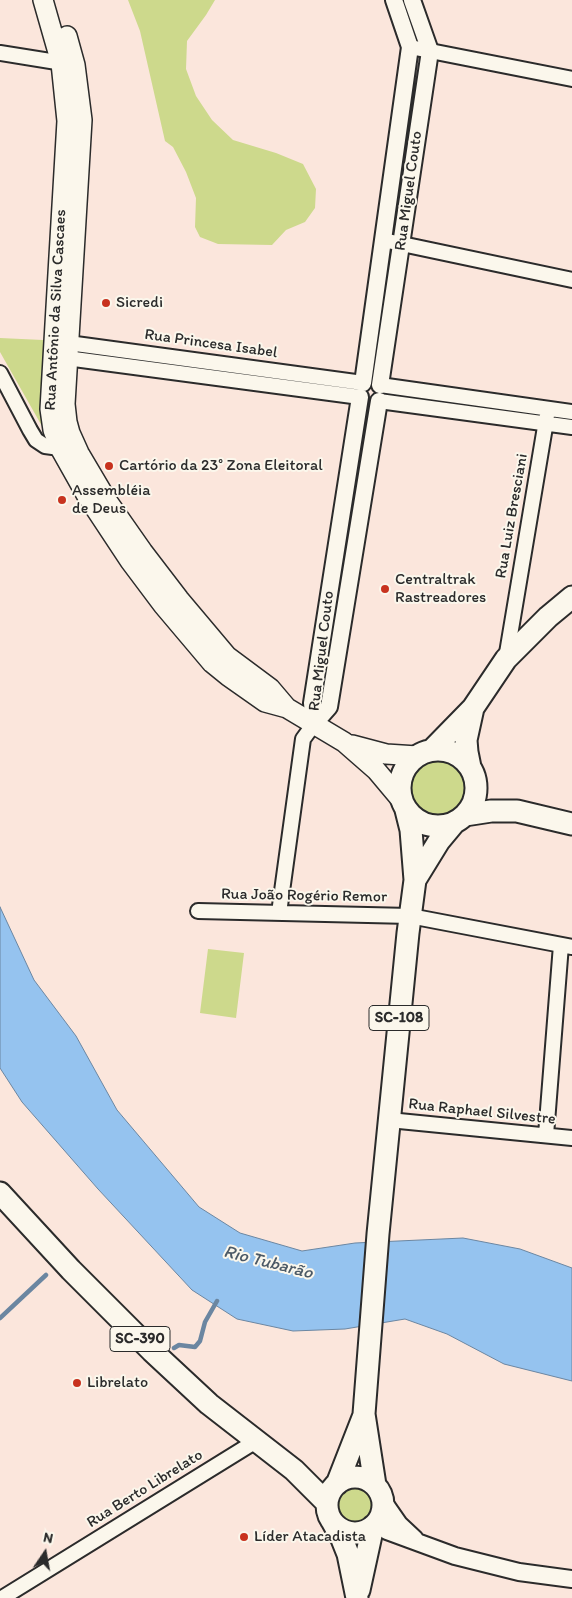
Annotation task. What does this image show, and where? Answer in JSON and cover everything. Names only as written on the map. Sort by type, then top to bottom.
[{"type":"main road","name":"Rua Antônio da Silva Cascaes","points":[[43,0],[68,64]]},
{"type":"main road","name":"Rua Antônio da Silva Cascaes","points":[[57,0],[68,64],[61,349],[50,409],[53,430],[67,445],[87,496],[136,556],[163,605],[200,637],[212,663],[264,702],[288,708],[344,742],[376,770],[404,805]]},
{"type":"main road","points":[[572,597],[542,623],[506,659],[473,708],[424,753],[407,764],[401,776],[399,788],[404,805],[416,819],[428,825],[441,826],[459,819],[491,811],[517,811],[572,824]]},
{"type":"main road","points":[[459,819],[471,807],[475,797],[476,787],[466,740],[473,708]]},
{"type":"main road","name":"Rua Antônio da Silva Cascaes","points":[[344,742],[386,754],[424,753]]},
{"type":"main road","points":[[424,753],[443,750],[463,759],[483,787],[494,797],[517,811]]},
{"type":"main road","name":"SC-108","points":[[379,1493],[364,1410],[378,1234],[415,880],[412,840],[404,805]]},
{"type":"main road","name":"SC-108","points":[[415,880],[438,841],[459,819]]},
{"type":"main road","name":"SC-390","points":[[0,1193],[71,1270],[152,1351],[209,1404],[332,1499]]},
{"type":"main road","name":"SC-108","points":[[332,1499],[364,1410]]},
{"type":"main road","points":[[360,1477],[368,1480],[379,1493],[380,1516],[374,1524],[365,1531],[356,1532],[338,1527],[332,1499],[344,1479],[360,1477]]},
{"type":"main road","points":[[332,1499],[342,1539],[348,1554],[358,1598]]},
{"type":"main road","points":[[358,1598],[374,1524]]},
{"type":"street","name":"Rua Miguel Couto","points":[[314,724],[312,704],[361,390],[400,117],[420,49],[394,0]]},
{"type":"street","name":"Rua Miguel Couto","points":[[314,724],[329,708],[380,393],[420,121],[420,49],[412,0]]},
{"type":"street","points":[[420,49],[572,80]]},
{"type":"street","points":[[0,53],[68,64]]},
{"type":"street","points":[[400,117],[420,121]]},
{"type":"street","points":[[383,240],[572,280]]},
{"type":"street","name":"Rua Princesa Isabel","points":[[61,349],[248,367],[361,390]]},
{"type":"street","name":"Rua Princesa Isabel","points":[[61,349],[246,382],[361,390]]},
{"type":"street","points":[[246,382],[248,367]]},
{"type":"street","points":[[0,373],[36,440],[45,446],[67,445]]},
{"type":"street","points":[[361,390],[370,380],[378,382],[380,393]]},
{"type":"street","points":[[380,393],[572,412]]},
{"type":"street","points":[[380,393],[572,427]]},
{"type":"street","name":"Rua Luiz Bresciani","points":[[506,659],[548,409]]},
{"type":"street","points":[[350,462],[368,465]]},
{"type":"street","points":[[339,532],[356,536]]},
{"type":"street","points":[[279,912],[303,739],[314,724]]},
{"type":"street","name":"Rua João Rogério Remor","points":[[198,911],[410,916],[567,946]]},
{"type":"street","points":[[546,1135],[567,946]]},
{"type":"street","name":"Rua Raphael Silvestre","points":[[389,1120],[572,1138]]},
{"type":"street","name":"Rua Berto Librelato","points":[[2,1598],[256,1441]]},
{"type":"street","points":[[379,1493],[400,1524],[423,1545]]},
{"type":"street","points":[[374,1524],[387,1532],[487,1565],[550,1577],[572,1579]]},
{"type":"green space","points":[[128,0],[215,0],[187,41],[186,69],[196,96],[212,120],[233,140],[276,153],[303,164],[316,189],[315,208],[305,222],[286,230],[272,245],[218,244],[200,237],[195,227],[196,198],[186,172],[173,147],[165,141],[140,31]]},
{"type":"green space","points":[[0,338],[43,340],[43,428],[0,352]]},
{"type":"green space","points":[[437,756],[449,759],[460,765],[466,776],[469,788],[466,800],[460,811],[449,817],[437,820],[425,817],[414,811],[408,800],[405,788],[408,776],[414,765],[425,759]]},
{"type":"green space","points":[[208,949],[244,953],[236,1018],[200,1013]]},
{"type":"green space","points":[[355,1485],[369,1490],[374,1504],[369,1518],[355,1523],[341,1518],[336,1504],[341,1490]]},
{"type":"water","name":"Rio Tubarão","points":[[0,907],[34,980],[76,1036],[117,1110],[199,1207],[240,1233],[302,1251],[355,1243],[463,1238],[520,1249],[572,1268],[572,1381],[504,1364],[447,1334],[405,1319],[345,1329],[293,1331],[237,1319],[192,1290],[98,1189],[22,1102],[0,1068]]},
{"type":"waterway","points":[[0,1318],[46,1275]]},
{"type":"waterway","points":[[174,1348],[179,1345],[195,1347],[200,1341],[205,1322],[217,1301]]},
{"type":"place","name":"Sicredi","points":[[106,303]]},
{"type":"place","name":"Cartório da 23° Zona Eleitoral","points":[[109,466]]},
{"type":"place","name":"Assembléia de Deus","points":[[62,500]]},
{"type":"place","name":"Centraltrak Rastreadores","points":[[385,589]]},
{"type":"place","name":"Librelato","points":[[77,1383]]},
{"type":"place","name":"Líder Atacadista","points":[[244,1537]]}]
